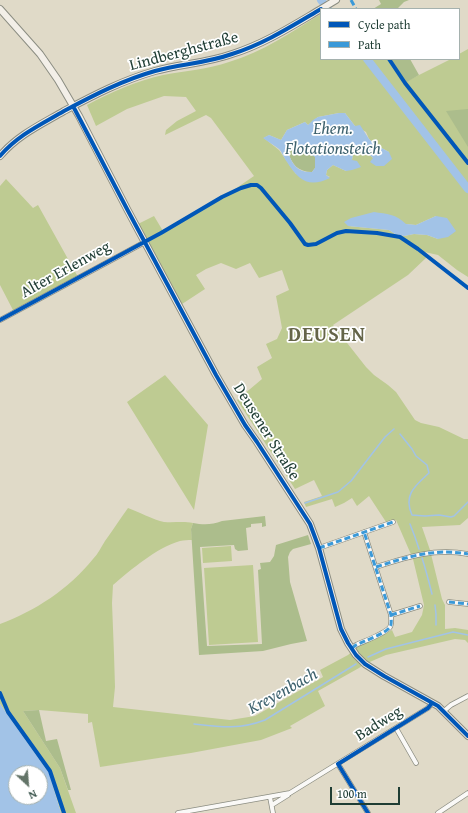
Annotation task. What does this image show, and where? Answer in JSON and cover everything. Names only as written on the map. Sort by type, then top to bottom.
[{"type":"street","name":"Lindberghstraße","points":[[323,8],[336,0]]},
{"type":"street","name":"Deusener Straße","points":[[0,9],[40,54],[58,80],[228,397],[308,520],[314,534],[341,629],[352,648],[365,664],[372,669],[438,706],[468,736]]},
{"type":"street","name":"Lindberghstraße","points":[[0,156],[20,137],[73,106],[111,87],[132,78],[210,60],[244,50],[266,40],[320,10]]},
{"type":"street","name":"Alter Erlenweg","points":[[0,320],[145,242]]},
{"type":"street","points":[[318,548],[393,522]]},
{"type":"street","points":[[352,648],[381,634],[388,629],[391,623],[391,615],[364,532]]},
{"type":"street","points":[[376,567],[407,557],[430,553],[448,552],[468,554]]},
{"type":"street","points":[[449,602],[468,604]]},
{"type":"street","points":[[391,615],[420,606]]},
{"type":"street","points":[[444,711],[451,705],[468,696]]},
{"type":"street","name":"Badweg","points":[[178,813],[290,793],[428,708],[432,703]]},
{"type":"street","points":[[396,728],[416,763]]},
{"type":"street","points":[[338,764],[368,813]]},
{"type":"street","points":[[272,805],[290,793]]},
{"type":"street","points":[[438,813],[468,793]]},
{"type":"street","points":[[270,797],[273,813]]},
{"type":"green space","points":[[379,0],[409,0],[404,2],[398,8],[375,8],[381,4]]},
{"type":"green space","points":[[320,15],[320,60],[389,60],[405,82],[449,60],[460,60],[460,53],[468,49],[468,277],[438,255],[420,251],[427,257],[408,275],[333,325],[366,367],[396,392],[415,420],[439,427],[464,439],[468,439],[468,518],[460,525],[422,527],[445,605],[445,629],[455,628],[468,630],[468,643],[465,640],[455,639],[386,655],[365,664],[318,691],[325,706],[290,726],[292,728],[261,740],[191,753],[100,767],[92,722],[88,723],[88,714],[39,710],[23,711],[60,768],[76,813],[61,813],[48,772],[48,765],[43,765],[0,704],[0,624],[38,606],[51,598],[73,580],[84,570],[96,555],[128,508],[164,522],[193,523],[191,529],[192,540],[184,540],[171,544],[153,554],[113,585],[112,603],[115,687],[113,707],[230,720],[255,716],[323,677],[320,670],[348,655],[358,646],[392,630],[395,637],[412,632],[422,615],[424,605],[413,559],[396,520],[393,522],[392,520],[386,522],[369,496],[357,506],[352,498],[335,507],[332,499],[306,507],[304,502],[322,496],[314,480],[295,489],[237,400],[262,379],[257,367],[272,358],[266,344],[277,339],[282,328],[276,296],[289,290],[282,270],[259,278],[250,263],[236,269],[221,263],[196,275],[205,289],[179,306],[136,225],[154,216],[163,231],[232,191],[254,176],[211,118],[206,115],[165,135],[166,130],[177,121],[196,111],[186,97],[164,96],[127,109],[96,126],[87,105],[114,91],[143,80],[221,64],[254,53]],"holes":[[[339,113],[345,113],[355,126],[366,132],[369,139],[376,145],[389,152],[373,158],[368,153],[360,150],[353,154],[352,160],[346,171],[333,165],[327,170],[326,175],[330,177],[296,174],[279,150],[264,138],[269,135],[281,140],[287,130],[305,122],[308,125],[318,117]],[[436,216],[438,239],[427,235],[414,234],[404,236],[395,234],[389,230],[348,226],[416,225]]]},
{"type":"green space","points":[[390,60],[411,60],[419,75],[405,83]]},
{"type":"green space","points":[[468,109],[468,147],[446,111]]},
{"type":"green space","points":[[291,147],[304,150],[316,157],[315,168],[312,172],[303,171],[293,163],[288,151]]},
{"type":"green space","points":[[6,179],[33,208],[38,205],[78,277],[14,312],[0,285],[0,186]]},
{"type":"green space","points":[[165,375],[208,425],[194,510],[127,402]]},
{"type":"green space","points":[[265,516],[266,526],[262,527],[262,523],[251,524],[251,527],[246,528],[248,550],[238,551],[235,549],[234,545],[200,547],[207,646],[262,644],[258,570],[261,569],[260,563],[270,562],[274,556],[276,545],[308,535],[311,544],[293,549],[288,557],[290,582],[307,641],[263,651],[199,655],[191,529],[193,523],[211,524],[222,521]]},
{"type":"green space","points":[[231,546],[232,561],[203,563],[202,548]]},
{"type":"green space","points":[[253,565],[258,642],[209,645],[204,568]]},
{"type":"green space","points":[[39,710],[46,741],[57,739],[71,790],[68,790],[60,768],[23,711]]},
{"type":"water","name":"Ehem. Flotationsteich","points":[[345,113],[355,126],[360,125],[369,139],[376,145],[389,152],[392,159],[384,166],[376,166],[370,162],[373,158],[368,153],[360,150],[353,154],[352,160],[357,161],[361,167],[346,171],[333,165],[327,170],[326,175],[330,178],[316,182],[305,181],[291,169],[279,149],[263,138],[269,135],[281,140],[287,130],[305,122],[308,125],[318,117]],"holes":[[[291,147],[301,149],[315,157],[315,168],[312,172],[303,171],[293,164],[288,151]]]},
{"type":"water","points":[[374,212],[391,215],[399,218],[406,224],[416,225],[436,216],[447,218],[456,231],[448,237],[438,239],[427,235],[414,234],[404,236],[395,234],[389,230],[348,226],[344,222],[351,218]]},
{"type":"water","points":[[0,704],[43,765],[8,765],[8,805],[48,805],[48,772],[61,813],[0,813]]},
{"type":"waterway","points":[[321,0],[327,8]]},
{"type":"waterway","points":[[368,60],[468,189]]},
{"type":"waterway","points":[[305,503],[338,492],[351,481],[385,437],[394,429]]},
{"type":"waterway","points":[[400,434],[416,456],[427,465],[429,473],[412,491],[409,502],[412,515],[439,515],[451,517],[454,516],[468,502]]},
{"type":"waterway","points":[[410,524],[419,549]]},
{"type":"waterway","points":[[422,558],[432,594]]},
{"type":"waterway","points":[[435,605],[436,625]]},
{"type":"waterway","name":"Kreyenbach","points":[[368,657],[386,649],[453,632],[468,635]]},
{"type":"waterway","name":"Kreyenbach","points":[[194,724],[230,727],[247,725],[265,720],[356,664]]},
{"type":"marked path","points":[[351,0],[355,8]]},
{"type":"marked path","points":[[319,548],[393,522]]},
{"type":"marked path","points":[[352,648],[384,632],[390,627],[391,623],[391,615],[364,532]]},
{"type":"marked path","points":[[376,567],[421,554],[444,552],[468,554]]},
{"type":"marked path","points":[[449,602],[468,604]]},
{"type":"marked path","points":[[391,615],[420,606]]},
{"type":"cycle path","points":[[0,156],[14,142],[30,131],[86,99],[109,88],[155,71],[223,57],[244,50],[278,34],[320,10]]},
{"type":"cycle path","points":[[390,60],[405,83],[468,163]]},
{"type":"cycle path","points":[[73,106],[216,375],[245,425],[310,524],[319,548],[341,629],[348,643],[356,655],[365,664],[438,706],[468,736]]},
{"type":"cycle path","points":[[0,320],[161,233],[222,197],[251,185],[257,185],[261,188],[305,244],[316,244],[337,233],[346,231],[377,233],[400,237],[468,288]]},
{"type":"cycle path","points":[[0,693],[8,712],[50,771],[64,813]]},
{"type":"cycle path","points":[[368,813],[338,764],[428,708],[432,703]]},
{"type":"district","name":"DEUSEN","points":[[327,336]]}]
